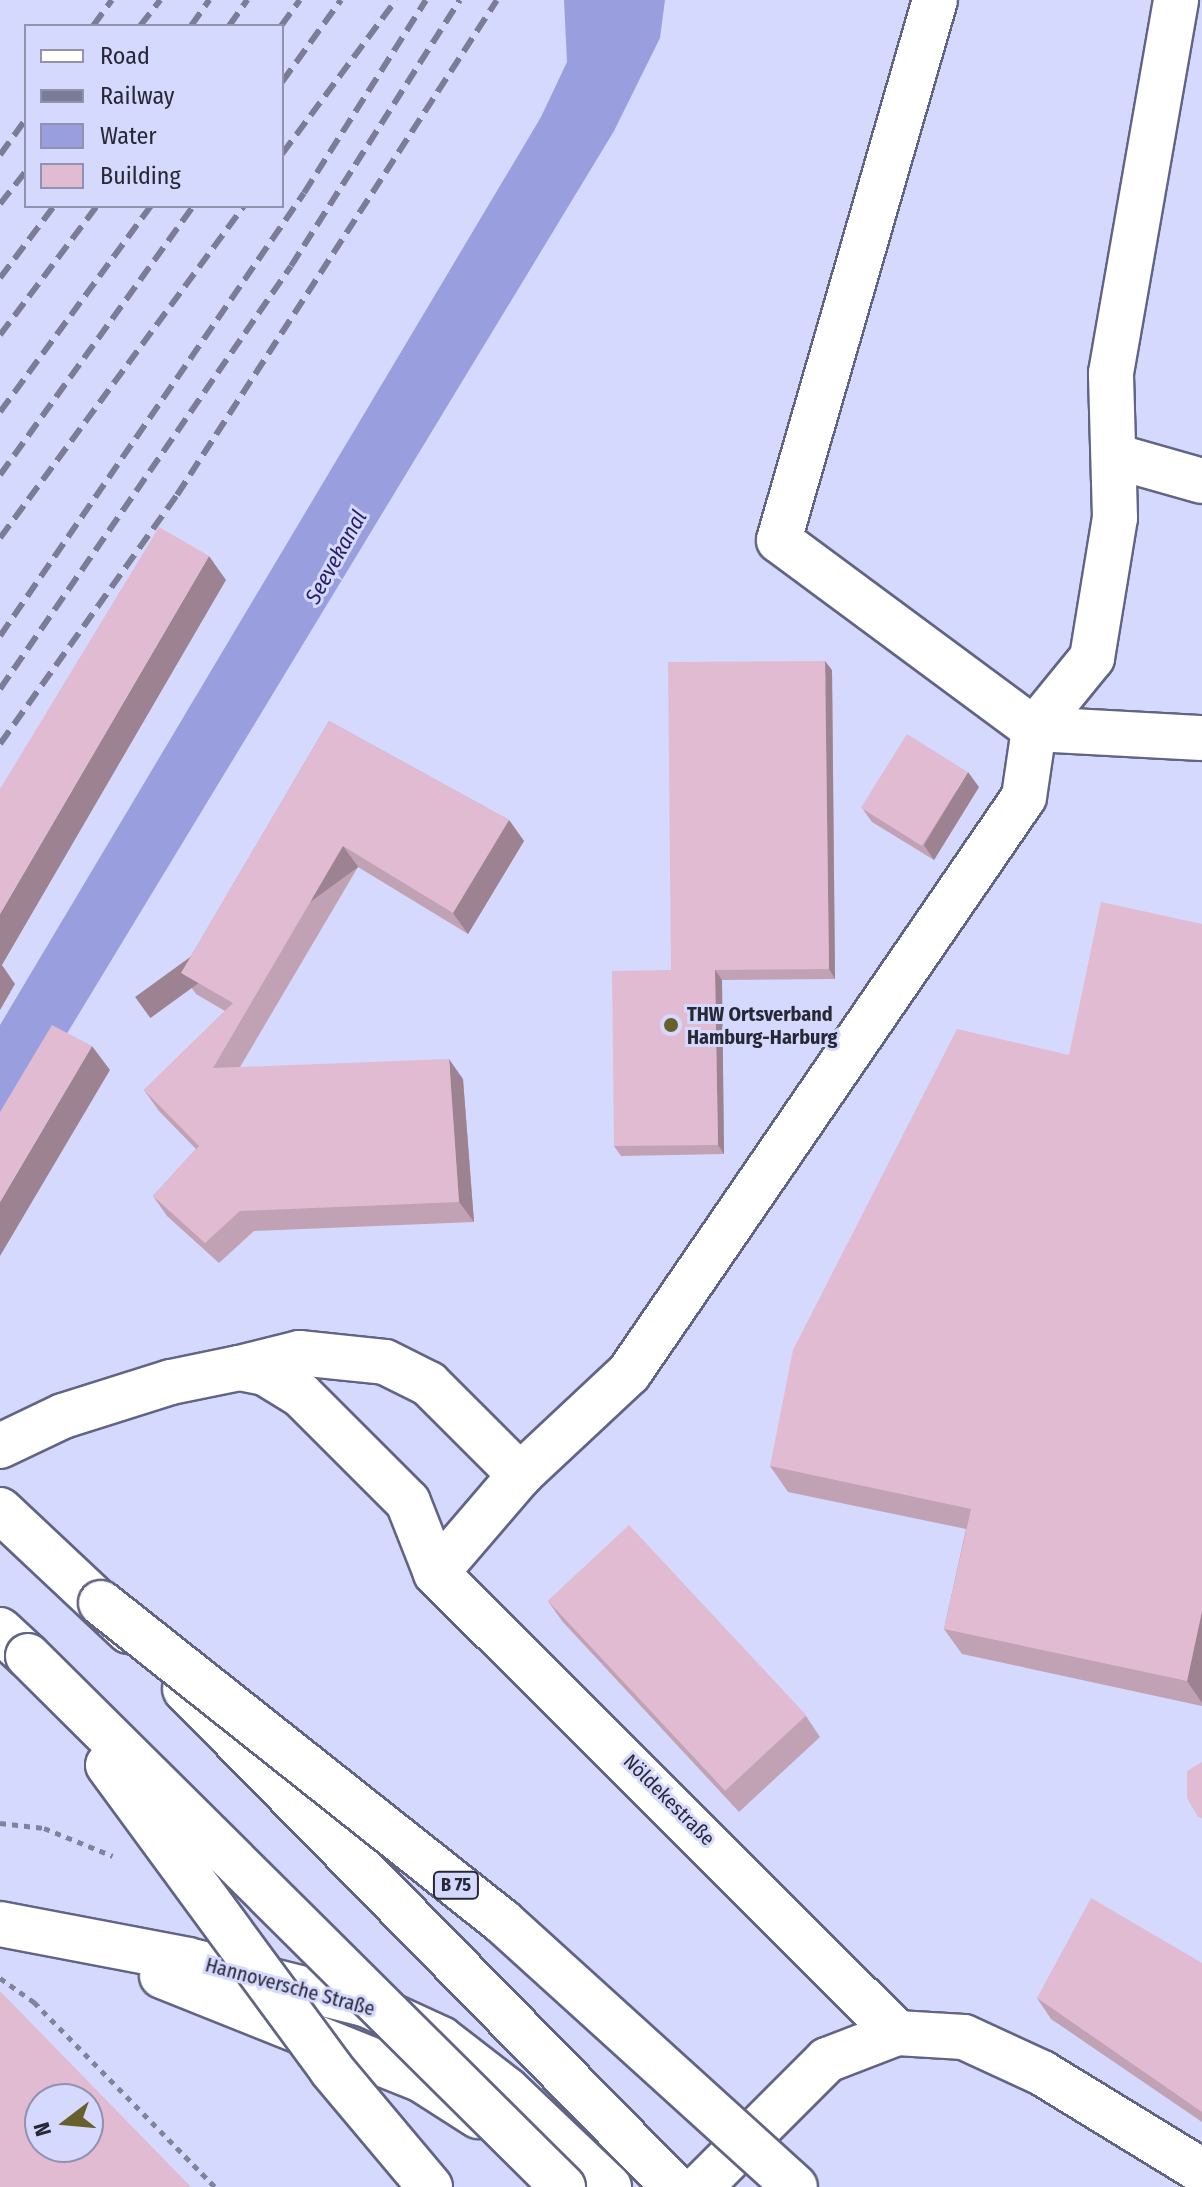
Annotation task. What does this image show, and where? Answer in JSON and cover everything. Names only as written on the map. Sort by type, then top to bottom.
[{"type":"main road","points":[[935,0],[779,540],[1034,729],[1202,738]]},
{"type":"main road","points":[[239,1368],[265,1373],[301,1395],[408,1502],[436,1573],[520,1475],[629,1373],[679,1301],[1024,797],[1034,729],[1092,658],[1115,518],[1111,373],[1176,0]]},
{"type":"main road","points":[[1114,456],[1202,481]]},
{"type":"main road","points":[[0,1446],[125,1395],[299,1353],[385,1362],[429,1384],[520,1475]]},
{"type":"main road","name":"B 75","points":[[0,1510],[101,1603],[674,2187]]},
{"type":"main road","name":"Nöldekestraße","points":[[436,1573],[897,2033]]},
{"type":"main road","name":"B 75","points":[[101,1603],[503,1922],[795,2187]]},
{"type":"main road","points":[[14,1643],[331,2069],[430,2187]]},
{"type":"main road","points":[[14,1643],[563,2187]]},
{"type":"main road","name":"Hannoversche Straße","points":[[0,1924],[365,2004],[441,2039],[507,2090],[609,2187]]},
{"type":"main road","name":"Hannoversche Straße","points":[[55,1934],[422,2080],[587,2187]]},
{"type":"main road","points":[[700,2187],[827,2060],[897,2033],[964,2037],[1202,2171]]},
{"type":"path","points":[[0,1978],[34,2002],[215,2187]]},
{"type":"water","name":"Seevekanal","points":[[564,0],[665,0],[660,38],[614,131],[0,1144],[0,1025],[541,117],[567,62]]},
{"type":"building","points":[[159,527],[209,556],[0,914],[0,789]]},
{"type":"building","points":[[825,661],[829,969],[715,970],[718,1145],[614,1146],[612,971],[671,970],[668,662]]},
{"type":"building","points":[[329,721],[509,820],[453,913],[343,846],[213,1068],[449,1059],[459,1202],[240,1211],[205,1243],[153,1196],[199,1146],[144,1090],[233,1003],[181,973]]},
{"type":"building","points":[[907,734],[968,772],[922,846],[861,808]]},
{"type":"building","points":[[1101,902],[1202,924],[1202,1611],[1187,1681],[944,1629],[971,1509],[770,1466],[793,1350],[957,1029],[1069,1055]]},
{"type":"building","points":[[52,1025],[92,1046],[0,1202],[0,1112]]},
{"type":"building","points":[[629,1525],[806,1715],[725,1791],[548,1601]]},
{"type":"building","points":[[1202,1762],[1202,1818],[1198,1817],[1187,1798],[1187,1771]]},
{"type":"building","points":[[1091,1898],[1202,1963],[1202,2112],[1037,1998]]},
{"type":"building","points":[[0,1991],[90,2083],[24,2083],[24,2163],[104,2163],[104,2098],[191,2187],[0,2187]]},
{"type":"railway","points":[[94,24],[112,0]]},
{"type":"railway","points":[[142,24],[160,0]]},
{"type":"railway","points":[[192,24],[209,0]]},
{"type":"railway","points":[[230,24],[247,0]]},
{"type":"railway","points":[[282,24],[300,0]]},
{"type":"railway","points":[[284,79],[341,0]]},
{"type":"railway","points":[[284,151],[396,0]]},
{"type":"railway","points":[[0,636],[304,193],[426,0]]},
{"type":"railway","points":[[0,689],[291,266],[460,0]]},
{"type":"railway","points":[[0,744],[177,495],[497,0]]},
{"type":"railway","points":[[0,155],[24,122]]},
{"type":"railway","points":[[0,204],[24,174]]},
{"type":"railway","points":[[0,278],[52,208]]},
{"type":"railway","points":[[0,335],[95,208]]},
{"type":"railway","points":[[0,412],[150,208]]},
{"type":"railway","points":[[0,475],[192,208]]},
{"type":"railway","points":[[0,538],[243,208]]},
{"type":"place","name":"THW Ortsverband Hamburg-Harburg","points":[[671,1025]]}]
